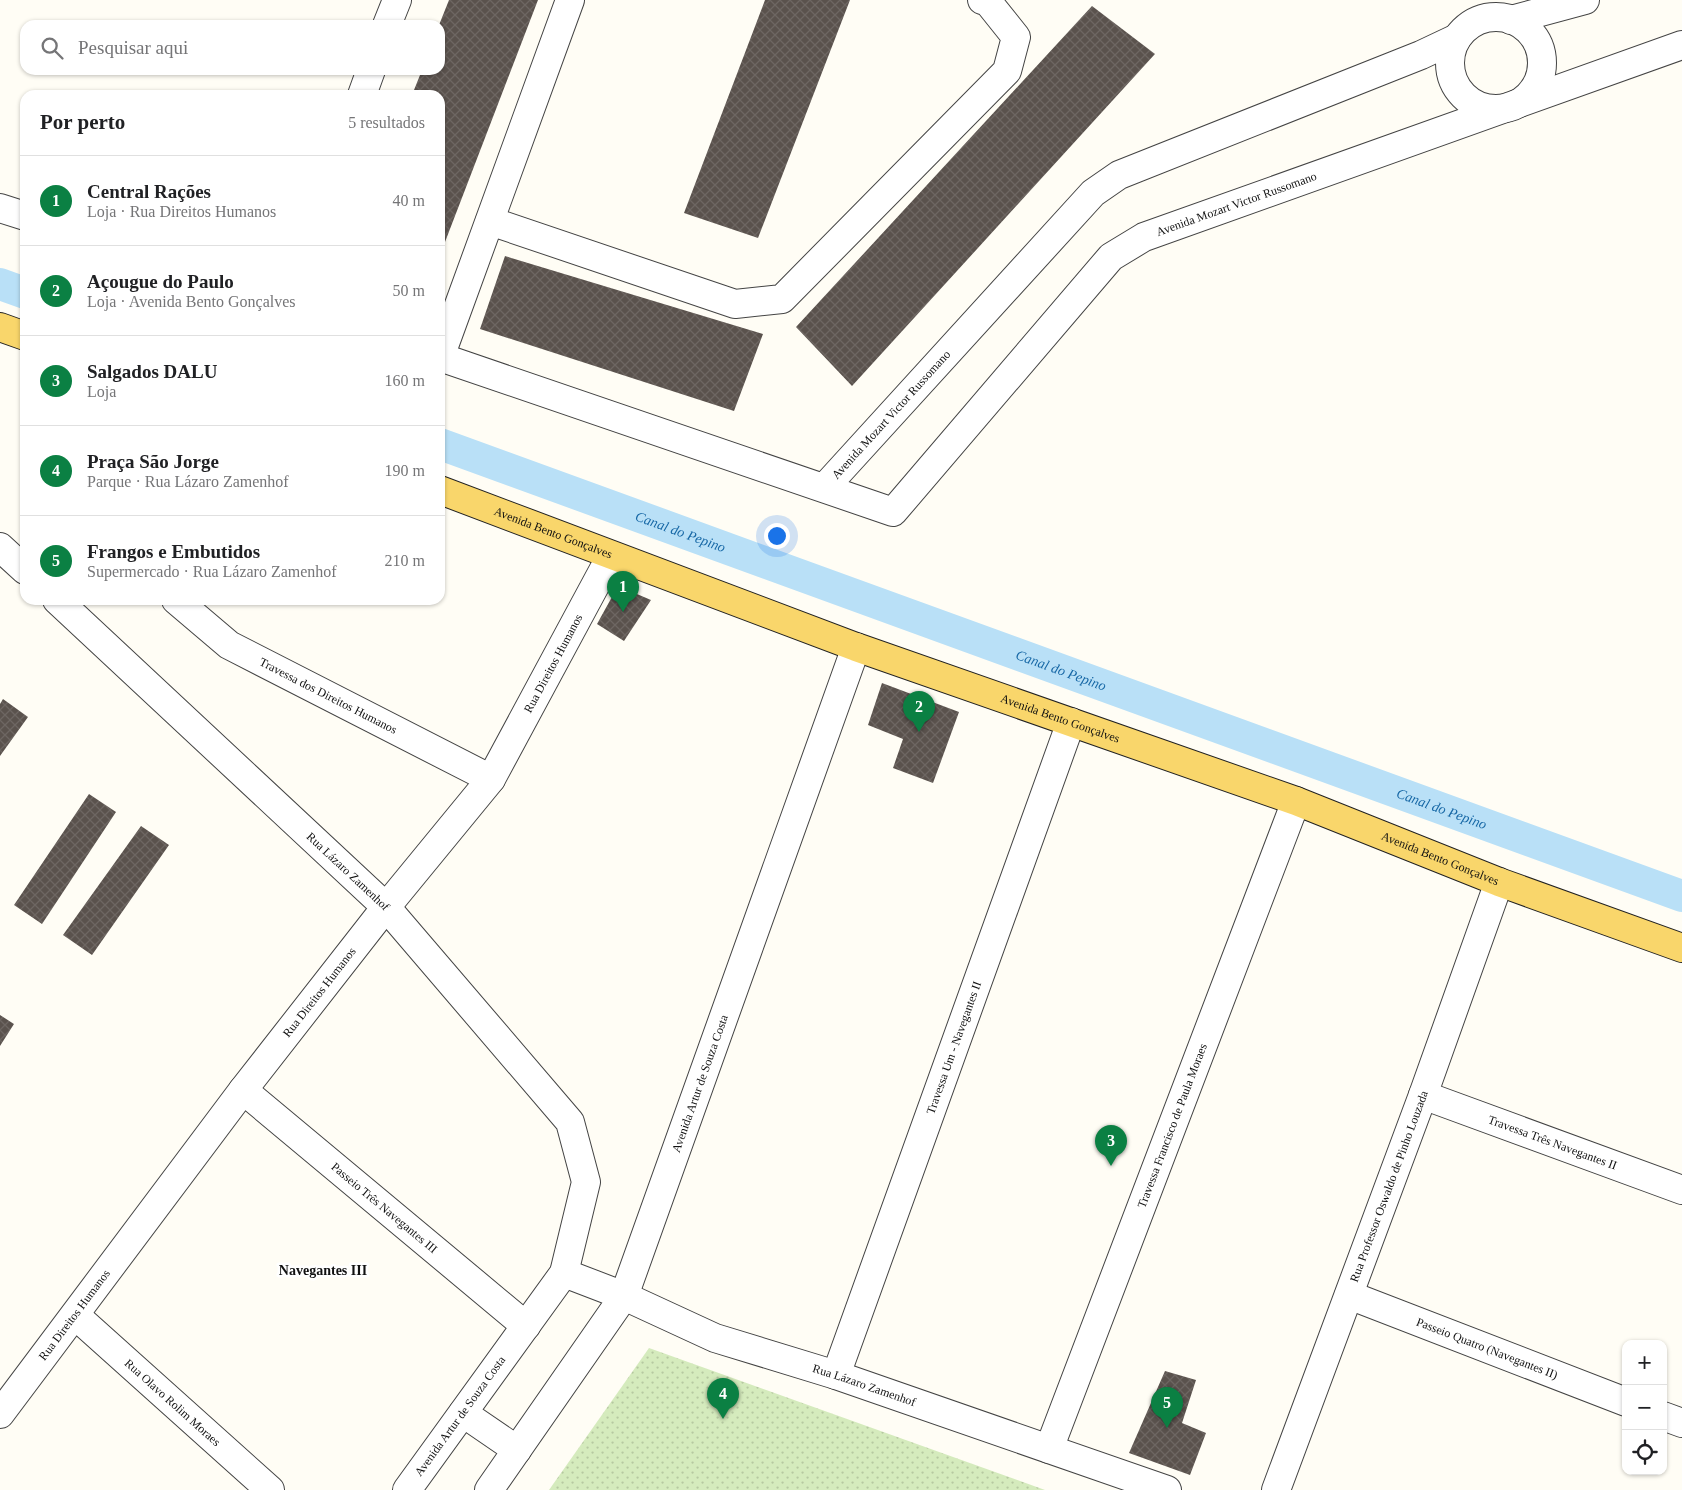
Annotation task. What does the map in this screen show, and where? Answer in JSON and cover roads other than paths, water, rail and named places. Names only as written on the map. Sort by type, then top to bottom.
[{"type":"main road","points":[[0,327],[20,334]]},
{"type":"main road","name":"Avenida Bento Gonçalves","points":[[445,492],[856,647],[1296,801],[1499,882],[1682,948]]},
{"type":"street","points":[[390,20],[397,0]]},
{"type":"street","points":[[445,343],[570,0]]},
{"type":"street","points":[[490,221],[735,304],[782,299],[1007,71],[1016,37],[988,2],[982,0]]},
{"type":"street","points":[[1512,20],[1585,0]]},
{"type":"street","points":[[1495,17],[1512,20],[1525,27],[1536,40],[1542,54],[1542,70],[1537,85],[1527,98],[1513,106],[1499,109],[1484,108],[1471,102],[1460,92],[1453,80],[1450,65],[1451,51],[1457,38],[1467,27],[1480,20],[1495,17]]},
{"type":"street","name":"Avenida Mozart Victor Russomano","points":[[1457,38],[1421,55],[1119,176],[1093,193],[825,487],[893,512],[1112,258],[1144,237],[1682,45]]},
{"type":"street","points":[[364,90],[369,75]]},
{"type":"street","points":[[0,208],[20,214]]},
{"type":"street","points":[[445,359],[825,487]]},
{"type":"street","points":[[0,547],[20,565]]},
{"type":"street","name":"Rua Direitos Humanos","points":[[0,1414],[243,1090],[386,907],[491,779],[611,556]]},
{"type":"street","name":"Rua Lázaro Zamenhof","points":[[62,605],[386,907],[570,1122],[586,1182]]},
{"type":"street","name":"Travessa dos Direitos Humanos","points":[[182,605],[229,645],[491,779]]},
{"type":"street","name":"Avenida Artur de Souza Costa","points":[[489,1490],[624,1296],[856,647]]},
{"type":"street","name":"Travessa Um - Navegantes II","points":[[836,1375],[1071,722]]},
{"type":"street","name":"Travessa Francisco de Paula Moraes","points":[[1049,1449],[1296,801]]},
{"type":"street","name":"Rua Professor Oswaldo de Pinho Louzada","points":[[1276,1490],[1423,1095],[1499,882]]},
{"type":"street","name":"Passeio Três Navegantes III","points":[[243,1090],[526,1326]]},
{"type":"street","name":"Travessa Três Navegantes II","points":[[1423,1095],[1682,1190]]},
{"type":"street","name":"Avenida Artur de Souza Costa","points":[[407,1490],[564,1273],[586,1182]]},
{"type":"street","name":"Rua Lázaro Zamenhof","points":[[564,1273],[624,1296],[715,1338],[836,1375],[1167,1490]]},
{"type":"street","name":"Passeio Quatro (Navegantes II)","points":[[1349,1295],[1622,1400]]},
{"type":"street","name":"Rua Olavo Rolim Moraes","points":[[75,1315],[270,1490]]},
{"type":"street","points":[[462,1414],[517,1450]]},
{"type":"street","points":[[1667,1417],[1682,1423]]},
{"type":"waterway","name":"Canal do Pepino","points":[[0,284],[20,291]]},
{"type":"waterway","name":"Canal do Pepino","points":[[445,446],[1682,896]]},
{"type":"place","name":"Central Rações","points":[[623,612]]},
{"type":"place","name":"Açougue do Paulo","points":[[919,732]]},
{"type":"place","name":"Salgados DALU","points":[[1111,1166]]},
{"type":"place","name":"Praça São Jorge","points":[[723,1419]]},
{"type":"place","name":"Frangos e Embutidos","points":[[1167,1428]]},
{"type":"district","name":"Navegantes III","points":[[323,1270]]}]
